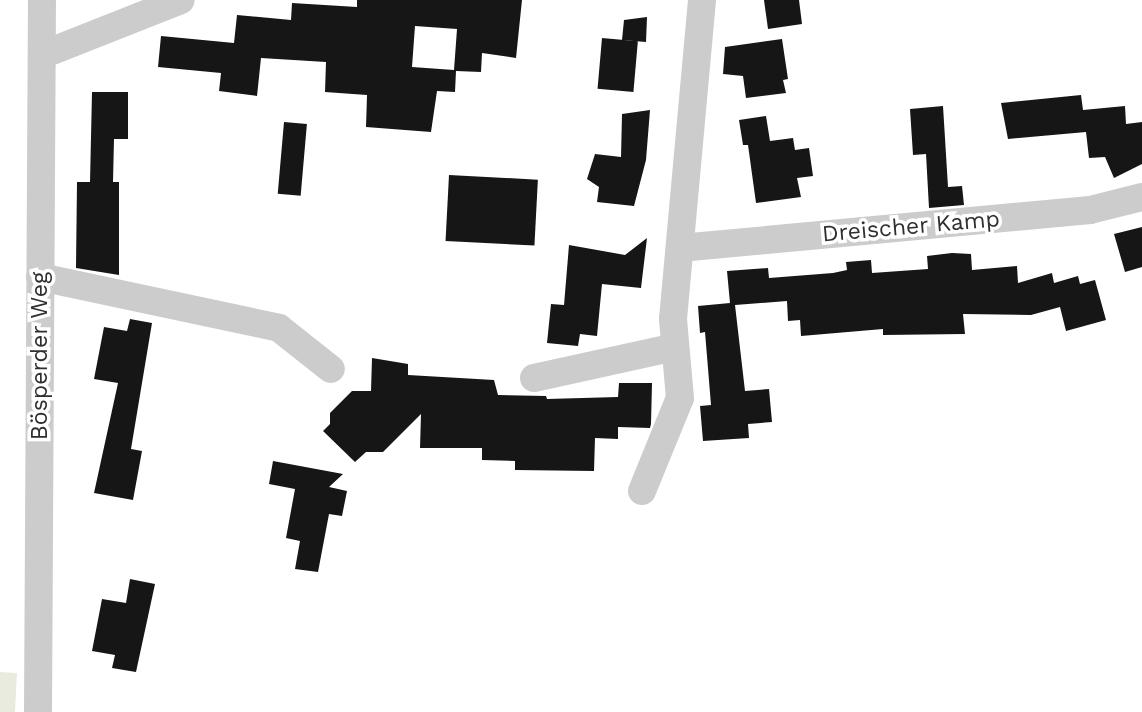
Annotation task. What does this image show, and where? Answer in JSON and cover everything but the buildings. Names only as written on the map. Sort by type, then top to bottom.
[{"type":"street","name":"Bösperder Weg","points":[[38,712],[42,0]]},
{"type":"street","points":[[42,55],[181,0]]},
{"type":"street","points":[[642,491],[680,398],[673,319],[702,0]]},
{"type":"street","name":"Dreischer Kamp","points":[[680,248],[1090,210],[1142,197]]},
{"type":"street","points":[[40,277],[279,328],[331,369]]},
{"type":"street","points":[[534,378],[675,347]]},
{"type":"shaded area","points":[[0,672],[17,673],[15,712],[0,712]]}]
